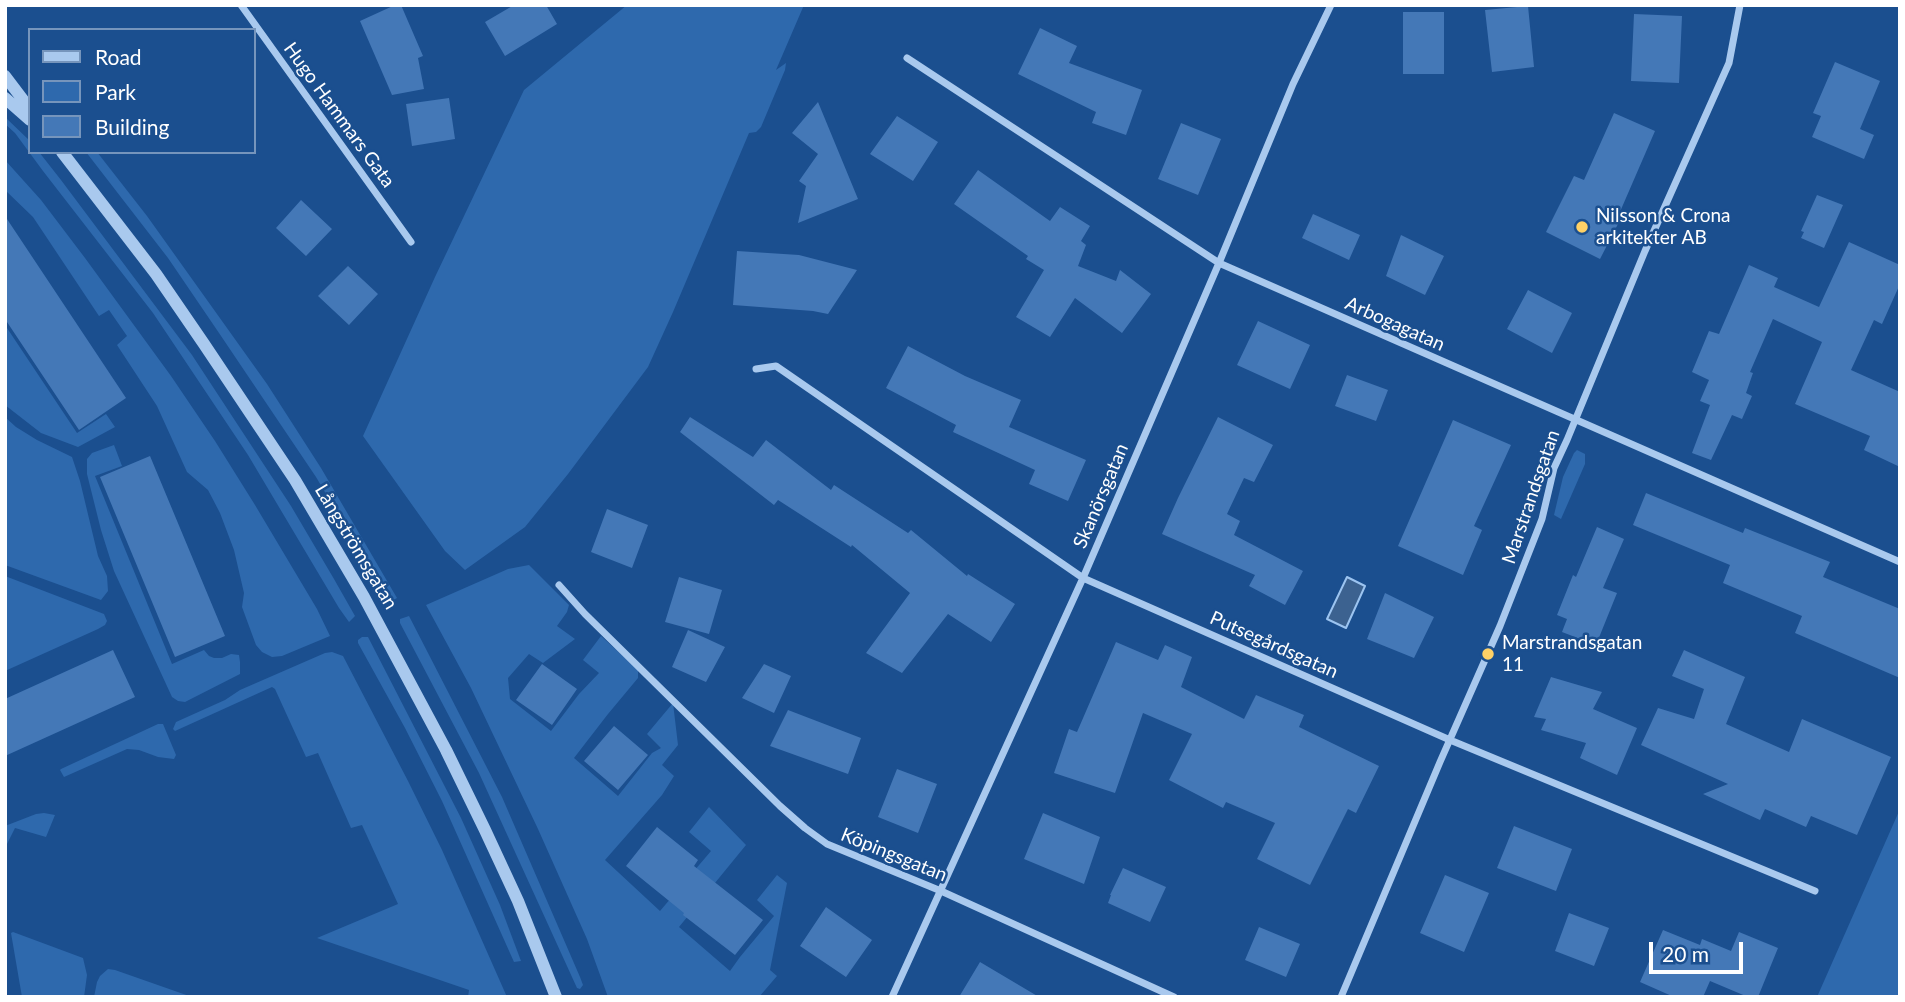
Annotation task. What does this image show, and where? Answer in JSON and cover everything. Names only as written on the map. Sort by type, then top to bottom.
[{"type":"street","name":"Hugo Hammars Gata","points":[[241,5],[411,242]]},
{"type":"street","name":"Skanörsgatan","points":[[892,997],[1083,578],[1293,84],[1331,5]]},
{"type":"street","name":"Marstrandsgatan","points":[[1341,997],[1500,626],[1542,519],[1554,468],[1649,241],[1729,63],[1740,5]]},
{"type":"street","name":"Arbogagatan","points":[[907,58],[1219,263],[1900,562]]},
{"type":"street","points":[[5,76],[28,106]]},
{"type":"street","points":[[5,98],[28,118]]},
{"type":"street","name":"Långströmsgatan","points":[[64,154],[156,274],[204,344],[295,480],[365,597],[440,738],[485,830],[518,901],[556,997]]},
{"type":"street","name":"Putsegårdsgatan","points":[[756,369],[776,366],[1083,578],[1450,740],[1815,891]]},
{"type":"street","name":"Köpingsgatan","points":[[559,585],[706,733],[805,828],[827,844],[941,891],[1174,997]]},
{"type":"green space","points":[[627,5],[804,5],[776,70],[786,63],[761,127],[756,132],[749,133],[648,367],[525,527],[465,570],[445,551],[363,436],[524,90]]},
{"type":"green space","points":[[5,117],[28,139],[28,151],[15,133],[5,124]]},
{"type":"green space","points":[[30,154],[41,154],[192,355],[291,506],[334,579],[355,616],[349,622],[248,455],[153,313]]},
{"type":"green space","points":[[88,154],[99,154],[147,216],[267,384],[321,468],[397,598],[390,602],[316,477],[168,258]]},
{"type":"green space","points":[[5,160],[41,200],[171,376],[255,505],[317,609],[330,636],[282,656],[272,657],[256,645],[242,607],[244,593],[234,550],[220,513],[208,490],[187,472],[157,406],[117,345],[127,336],[109,310],[99,316],[33,217],[5,190]]},
{"type":"green space","points":[[5,325],[77,433],[106,414],[115,427],[78,447],[41,433],[5,405]]},
{"type":"green space","points":[[5,417],[37,440],[72,457],[98,556],[107,576],[108,591],[101,600],[5,565]]},
{"type":"green space","points":[[114,445],[122,466],[95,476],[172,664],[204,650],[214,658],[239,655],[240,674],[185,702],[172,697],[114,571],[101,530],[87,474],[87,459],[92,453]]},
{"type":"green space","points":[[1577,450],[1585,454],[1585,464],[1561,519],[1554,515],[1563,477]]},
{"type":"green space","points":[[529,565],[569,605],[557,626],[575,639],[543,663],[529,654],[508,678],[510,699],[551,731],[599,673],[583,660],[601,636],[638,670],[638,678],[574,758],[618,796],[652,753],[661,748],[647,734],[673,703],[678,745],[662,765],[674,776],[662,795],[605,860],[660,911],[711,851],[689,832],[709,807],[746,845],[679,927],[730,971],[774,916],[757,900],[777,875],[787,883],[770,970],[777,976],[759,997],[608,997],[587,939],[538,829],[471,688],[426,605],[508,569]]},
{"type":"green space","points":[[5,576],[104,614],[107,621],[98,629],[5,671]]},
{"type":"green space","points":[[409,616],[502,797],[580,977],[583,985],[580,989],[577,988],[479,773],[400,623],[400,619]]},
{"type":"green space","points":[[362,637],[368,637],[461,818],[500,905],[521,961],[514,962],[442,801],[358,643]]},
{"type":"green space","points":[[332,652],[343,656],[408,781],[442,850],[507,997],[468,997],[469,990],[317,938],[398,904],[362,825],[351,828],[318,753],[306,757],[275,689],[272,687],[175,731],[173,729],[176,722],[225,700],[240,690]]},
{"type":"green space","points":[[163,724],[176,755],[174,759],[127,749],[64,777],[60,770],[61,769]]},
{"type":"green space","points":[[1900,809],[1900,997],[1817,997]]},
{"type":"green space","points":[[44,813],[55,815],[46,837],[15,828],[5,848],[5,826]]},
{"type":"green space","points":[[11,933],[83,958],[87,975],[84,997],[22,997]]},
{"type":"green space","points":[[108,969],[192,997],[94,997],[100,976]]},
{"type":"shaded area","points":[[1347,577],[1365,586],[1346,628],[1327,619]]},
{"type":"building","points":[[395,5],[401,5],[423,56],[418,58],[424,89],[392,95],[360,21]]},
{"type":"building","points":[[514,5],[546,5],[557,24],[505,56],[485,22]]},
{"type":"building","points":[[1528,6],[1534,67],[1492,72],[1485,10]]},
{"type":"building","points":[[1403,12],[1444,12],[1444,74],[1403,74]]},
{"type":"building","points":[[1634,14],[1682,16],[1679,83],[1631,81]]},
{"type":"building","points":[[1040,28],[1077,46],[1069,63],[1142,90],[1126,135],[1092,123],[1096,112],[1018,74]]},
{"type":"building","points":[[1835,62],[1880,81],[1860,129],[1874,135],[1864,159],[1812,137],[1821,116],[1813,113]]},
{"type":"building","points":[[449,98],[455,139],[412,146],[406,104]]},
{"type":"building","points":[[818,102],[858,199],[798,223],[806,186],[799,181],[818,154],[792,133]]},
{"type":"building","points":[[1614,113],[1655,131],[1616,221],[1619,222],[1600,259],[1546,232],[1574,176],[1584,180]]},
{"type":"building","points":[[897,116],[938,142],[913,181],[870,154]]},
{"type":"building","points":[[1181,123],[1221,139],[1198,195],[1158,179]]},
{"type":"building","points":[[978,170],[1050,221],[1060,207],[1090,226],[1081,241],[1086,245],[1078,266],[1116,281],[1120,270],[1151,294],[1122,333],[1075,298],[1050,337],[1016,317],[1044,270],[954,204]]},
{"type":"building","points":[[1817,195],[1843,205],[1824,248],[1801,238],[1804,232],[1801,231]]},
{"type":"building","points":[[301,200],[332,229],[306,256],[276,228]]},
{"type":"building","points":[[1313,214],[1360,235],[1349,260],[1302,238]]},
{"type":"building","points":[[5,216],[126,398],[79,430],[5,319]]},
{"type":"building","points":[[1401,235],[1444,256],[1425,295],[1386,276]]},
{"type":"building","points":[[1849,242],[1900,265],[1900,284],[1882,324],[1874,320],[1851,370],[1900,392],[1900,467],[1864,450],[1870,436],[1795,404],[1822,342],[1773,319],[1750,372],[1753,373],[1746,393],[1752,396],[1742,419],[1732,415],[1711,460],[1692,453],[1710,405],[1700,401],[1709,380],[1692,372],[1709,331],[1719,334],[1749,265],[1778,278],[1774,287],[1819,307]]},
{"type":"building","points":[[737,251],[799,255],[857,270],[828,314],[733,305]]},
{"type":"building","points":[[348,266],[378,294],[349,325],[318,296]]},
{"type":"building","points":[[1528,290],[1572,313],[1552,353],[1507,329]]},
{"type":"building","points":[[1258,321],[1310,345],[1290,389],[1237,365]]},
{"type":"building","points":[[908,346],[965,376],[1021,400],[1009,427],[1086,460],[1068,501],[1029,484],[1035,470],[953,432],[956,425],[886,388]]},
{"type":"building","points":[[1347,375],[1388,390],[1376,421],[1335,406]]},
{"type":"building","points":[[690,417],[753,457],[766,440],[831,490],[834,485],[908,533],[911,530],[967,576],[968,574],[1015,604],[991,642],[948,614],[902,673],[866,653],[910,593],[852,545],[851,547],[778,500],[774,505],[680,432]]},
{"type":"building","points":[[1218,417],[1273,445],[1254,482],[1244,478],[1227,514],[1240,521],[1234,535],[1303,571],[1285,605],[1249,586],[1255,575],[1162,534]]},
{"type":"building","points":[[1453,420],[1511,445],[1474,526],[1482,530],[1463,575],[1398,546]]},
{"type":"building","points":[[150,456],[225,636],[175,657],[100,477]]},
{"type":"building","points":[[1646,493],[1743,533],[1745,528],[1830,562],[1823,577],[1900,609],[1900,678],[1795,633],[1802,616],[1723,583],[1730,565],[1633,525]]},
{"type":"building","points":[[607,509],[648,525],[632,568],[591,552]]},
{"type":"building","points":[[1597,527],[1624,539],[1603,588],[1617,593],[1596,645],[1562,632],[1567,619],[1557,615]]},
{"type":"building","points":[[679,577],[722,590],[709,634],[665,622]]},
{"type":"building","points":[[1385,593],[1434,617],[1414,658],[1367,639]]},
{"type":"building","points":[[688,630],[725,647],[706,682],[672,667]]},
{"type":"building","points":[[1116,642],[1158,660],[1165,645],[1192,657],[1181,687],[1244,719],[1256,695],[1304,715],[1299,727],[1379,766],[1356,813],[1348,809],[1310,885],[1257,859],[1275,823],[1226,802],[1223,808],[1169,780],[1192,734],[1143,713],[1115,793],[1054,773],[1069,729],[1077,732]]},
{"type":"building","points":[[113,650],[135,697],[5,756],[5,699]]},
{"type":"building","points":[[1684,650],[1745,677],[1726,724],[1789,752],[1802,719],[1891,757],[1857,835],[1811,816],[1806,827],[1765,809],[1760,820],[1703,794],[1728,784],[1641,745],[1658,708],[1694,719],[1704,689],[1672,676]]},
{"type":"building","points":[[542,664],[577,689],[552,725],[516,700]]},
{"type":"building","points":[[764,664],[791,676],[774,713],[742,698]]},
{"type":"building","points":[[1551,677],[1602,692],[1593,709],[1637,728],[1617,775],[1580,758],[1586,743],[1541,730],[1546,719],[1534,717]]},
{"type":"building","points":[[788,710],[861,738],[848,774],[770,746]]},
{"type":"building","points":[[614,726],[648,755],[618,790],[584,761]]},
{"type":"building","points":[[897,769],[937,784],[918,833],[878,817]]},
{"type":"building","points":[[1043,813],[1100,837],[1084,884],[1024,859]]},
{"type":"building","points":[[1514,826],[1572,849],[1556,891],[1497,868]]},
{"type":"building","points":[[657,827],[698,860],[694,866],[763,920],[735,955],[626,866]]},
{"type":"building","points":[[1123,868],[1166,887],[1150,922],[1108,903]]},
{"type":"building","points":[[1445,875],[1489,893],[1464,952],[1420,933]]},
{"type":"building","points":[[826,907],[872,940],[846,977],[800,946]]},
{"type":"building","points":[[1569,913],[1609,928],[1594,966],[1555,951]]},
{"type":"building","points":[[1259,927],[1300,944],[1286,977],[1245,960]]},
{"type":"building","points":[[1663,930],[1700,945],[1702,939],[1731,951],[1739,932],[1778,948],[1758,997],[1748,997],[1710,981],[1703,997],[1674,997],[1640,982]]},
{"type":"building","points":[[980,962],[1039,997],[959,997]]},
{"type":"place","name":"Nilsson & Crona arkitekter AB","points":[[1582,227]]},
{"type":"place","name":"Marstrandsgatan 11","points":[[1488,654]]}]
